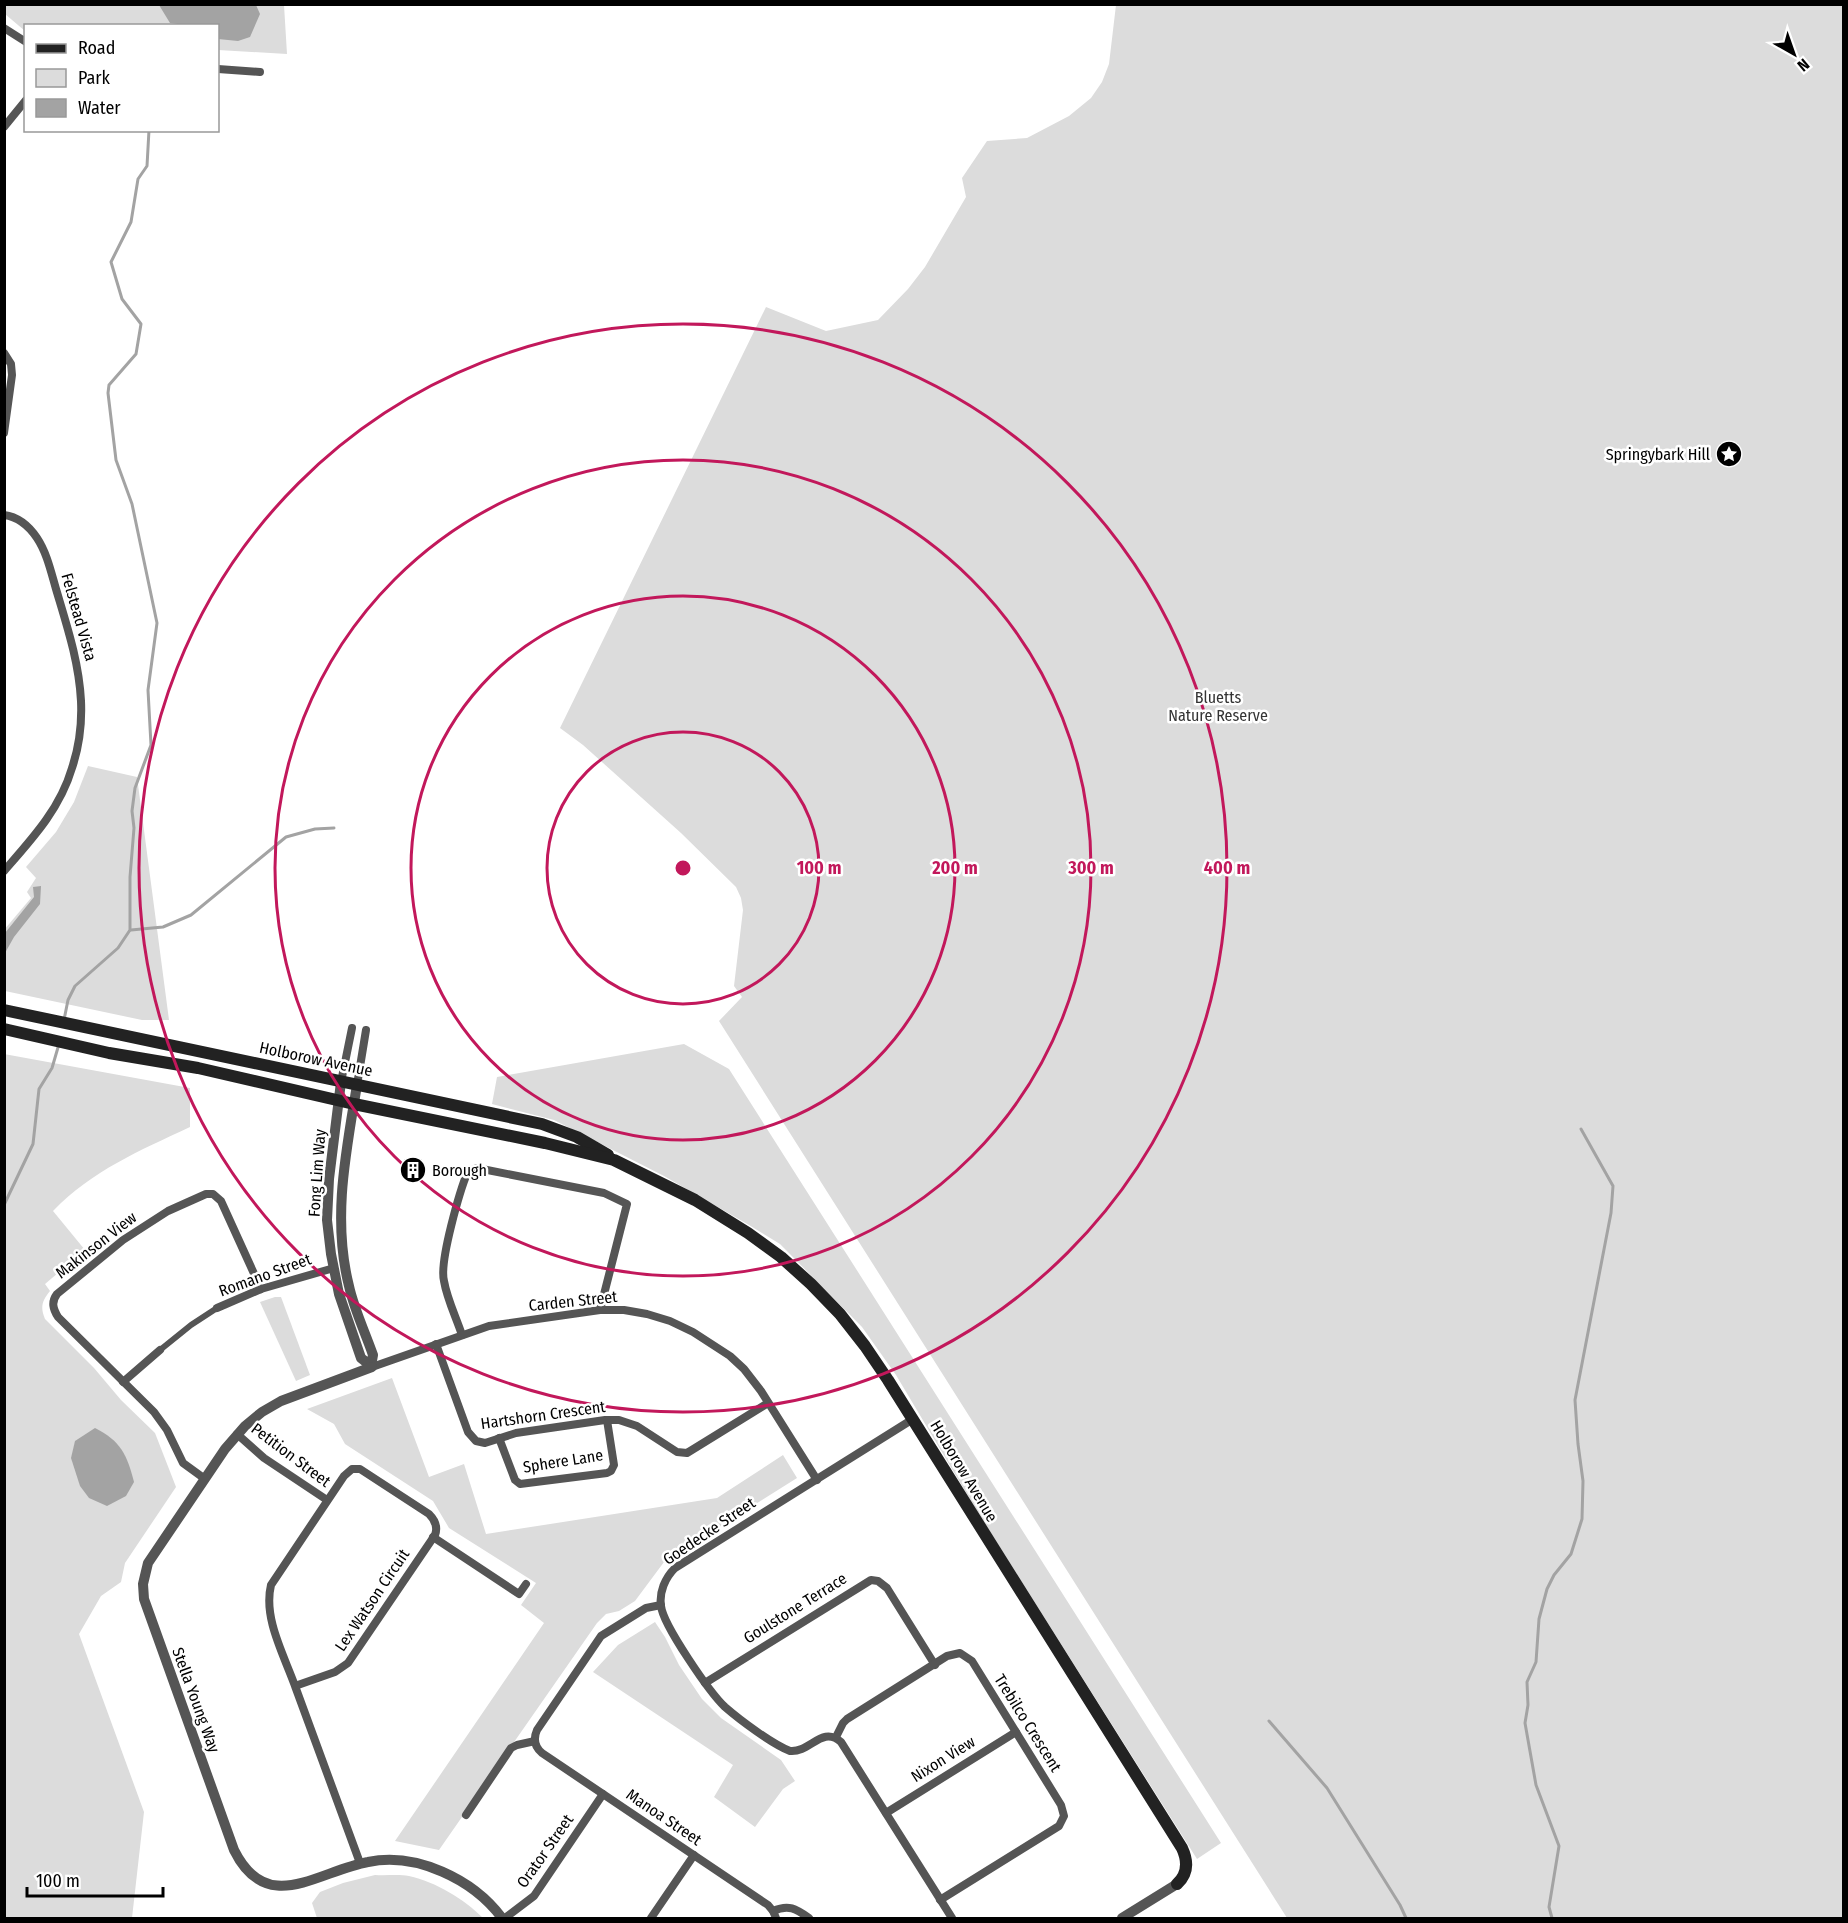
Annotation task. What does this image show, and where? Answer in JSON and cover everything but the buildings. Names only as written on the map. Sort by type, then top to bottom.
[{"type":"main road","name":"Holborow Avenue","points":[[4,1010],[542,1124],[579,1138],[614,1160],[675,1189],[732,1222],[765,1245],[796,1270],[826,1299],[877,1363],[1182,1848],[1186,1858],[1186,1868],[1177,1884]]},
{"type":"main road","name":"Holborow Avenue","points":[[4,1029],[109,1053],[198,1068],[338,1101],[545,1143],[614,1160]]},
{"type":"street","points":[[4,28],[24,41]]},
{"type":"street","points":[[219,69],[260,72]]},
{"type":"street","points":[[4,127],[24,102]]},
{"type":"street","points":[[4,353],[10,362],[12,372],[4,433]]},
{"type":"street","points":[[4,381],[8,396]]},
{"type":"street","name":"Felstead Vista","points":[[4,515],[14,517],[27,526],[44,552],[73,644],[79,674],[81,703],[77,750],[67,784],[55,808],[40,829],[4,871]]},
{"type":"street","points":[[341,1082],[352,1028]]},
{"type":"street","points":[[357,1085],[366,1030]]},
{"type":"street","name":"Fong Lim Way","points":[[341,1082],[327,1214],[339,1293],[361,1358],[371,1366],[373,1355],[349,1288],[342,1253],[340,1218],[342,1184],[357,1085]]},
{"type":"street","points":[[462,1335],[443,1279],[448,1241],[464,1182],[468,1171],[477,1168],[604,1193],[627,1204],[600,1310]]},
{"type":"street","name":"Makinson View","points":[[205,1479],[183,1463],[163,1424],[58,1317],[53,1304],[57,1294],[137,1229],[184,1202],[203,1194],[213,1194],[222,1203],[261,1289]]},
{"type":"street","name":"Romano Street","points":[[123,1382],[191,1325],[217,1308],[261,1289],[334,1268]]},
{"type":"street","name":"Carden Street","points":[[372,1367],[489,1326],[600,1310],[624,1310],[647,1314],[670,1321],[693,1332],[737,1362],[750,1376],[817,1480]]},
{"type":"street","name":"Hartshorn Crescent","points":[[436,1344],[469,1434],[483,1443],[516,1433],[608,1420],[631,1423],[674,1450],[685,1453],[768,1403]]},
{"type":"street","name":"Stella Young Way","points":[[372,1367],[281,1401],[253,1418],[237,1434],[148,1563],[142,1591],[234,1850],[241,1862],[256,1877],[281,1887],[299,1885],[360,1863],[389,1860],[409,1862],[430,1867],[474,1891],[503,1918]]},
{"type":"street","name":"Goedecke Street","points":[[661,1605],[661,1593],[665,1582],[675,1568],[913,1419]]},
{"type":"street","name":"Sphere Lane","points":[[499,1438],[515,1480],[521,1485],[607,1473],[614,1465],[608,1420]]},
{"type":"street","name":"Petition Street","points":[[237,1434],[264,1458],[327,1500]]},
{"type":"street","points":[[360,1863],[272,1622],[269,1607],[270,1592],[278,1573],[347,1472],[360,1469],[431,1516],[436,1528],[433,1537],[519,1594],[526,1584]]},
{"type":"street","name":"Lex Watson Circuit","points":[[295,1686],[334,1672],[348,1663],[433,1537]]},
{"type":"street","name":"Goulstone Terrace","points":[[705,1683],[871,1580],[881,1582],[887,1588],[935,1665]]},
{"type":"street","points":[[466,1815],[511,1748],[517,1744],[535,1741],[537,1730],[601,1636],[646,1608],[661,1605],[666,1622],[705,1683],[733,1713],[788,1750],[801,1750],[825,1736],[836,1737],[843,1743],[952,1918]]},
{"type":"street","name":"Trebilco Crescent","points":[[836,1737],[843,1723],[848,1719],[956,1653],[968,1657],[1016,1732],[1061,1805],[1063,1819],[1059,1826],[940,1900]]},
{"type":"street","name":"Nixon View","points":[[886,1813],[1016,1732]]},
{"type":"street","name":"Manoa Street","points":[[535,1741],[542,1753],[768,1905],[774,1915]]},
{"type":"street","name":"Orator Street","points":[[503,1918],[534,1896],[603,1794]]},
{"type":"street","points":[[651,1918],[694,1855]]},
{"type":"street","points":[[1122,1918],[1177,1884]]},
{"type":"street","points":[[774,1915],[783,1907],[790,1907],[809,1918]]},
{"type":"green space","points":[[5,4],[284,5],[287,54],[219,50],[219,24],[24,24],[24,30],[5,14]]},
{"type":"green space","name":"Bluetts Nature Reserve","points":[[1116,5],[1843,5],[1843,1918],[1287,1918],[719,1021],[742,997],[734,986],[743,910],[736,887],[681,833],[583,745],[560,728],[766,307],[826,331],[878,320],[908,289],[925,267],[966,197],[962,178],[987,141],[1027,138],[1069,116],[1091,98],[1102,82],[1109,64]]},
{"type":"green space","points":[[88,766],[137,777],[169,1020],[142,1020],[5,991],[4,930],[31,898],[27,892],[36,878],[26,867],[56,832],[74,802]]},
{"type":"green space","points":[[684,1044],[729,1069],[1221,1843],[1197,1859],[977,1511],[896,1375],[862,1327],[780,1244],[749,1225],[664,1176],[554,1120],[492,1104],[497,1077]]},
{"type":"green space","points":[[4,1054],[190,1088],[190,1127],[135,1153],[100,1173],[53,1211],[85,1250],[45,1284],[50,1291],[42,1308],[45,1319],[155,1433],[176,1487],[125,1563],[121,1582],[101,1596],[79,1634],[144,1812],[132,1918],[5,1918]]},
{"type":"green space","points":[[281,1297],[310,1375],[296,1381],[260,1302]]},
{"type":"green space","points":[[392,1378],[429,1477],[464,1464],[486,1534],[717,1498],[783,1455],[797,1478],[664,1562],[635,1601],[619,1611],[606,1614],[597,1623],[439,1850],[395,1841],[544,1623],[521,1605],[536,1583],[449,1528],[433,1501],[345,1444],[334,1424],[307,1409]]},
{"type":"green space","points":[[655,1622],[679,1665],[702,1699],[721,1718],[781,1760],[795,1781],[783,1789],[755,1827],[714,1797],[733,1765],[593,1672],[618,1645]]},
{"type":"green space","points":[[375,1875],[405,1875],[429,1882],[467,1904],[483,1918],[317,1918],[312,1903],[320,1892],[343,1883]]},
{"type":"water","points":[[159,5],[256,5],[260,14],[250,37],[238,41],[219,39],[219,24],[170,23]]},
{"type":"water","points":[[41,886],[40,904],[14,937],[5,953],[5,933],[34,897],[33,887]]},
{"type":"water","points":[[95,1428],[111,1438],[122,1450],[134,1482],[126,1496],[107,1506],[89,1498],[80,1486],[71,1458],[75,1441]]},
{"type":"waterway","points":[[64,1020],[68,1000],[75,986],[118,948],[130,930],[130,877],[134,828],[132,811],[135,788],[151,745],[148,690],[157,623],[132,504],[116,460],[108,393],[109,385],[136,354],[141,324],[122,299],[111,262],[131,222],[138,179],[147,166],[149,132]]},
{"type":"waterway","points":[[131,930],[163,927],[191,915],[286,837],[315,829],[334,828]]},
{"type":"waterway","points":[[4,1205],[33,1144],[39,1089],[52,1068],[59,1044]]},
{"type":"waterway","points":[[1552,1918],[1549,1907],[1559,1846],[1536,1785],[1525,1723],[1528,1705],[1527,1682],[1536,1662],[1539,1619],[1547,1589],[1554,1575],[1571,1554],[1582,1519],[1583,1481],[1575,1400],[1611,1213],[1613,1186],[1581,1129]]},
{"type":"waterway","points":[[1269,1721],[1327,1788],[1406,1918]]},
{"type":"place","name":"Springybark Hill","points":[[1729,454]]},
{"type":"place","name":"Borough","points":[[413,1170]]}]
